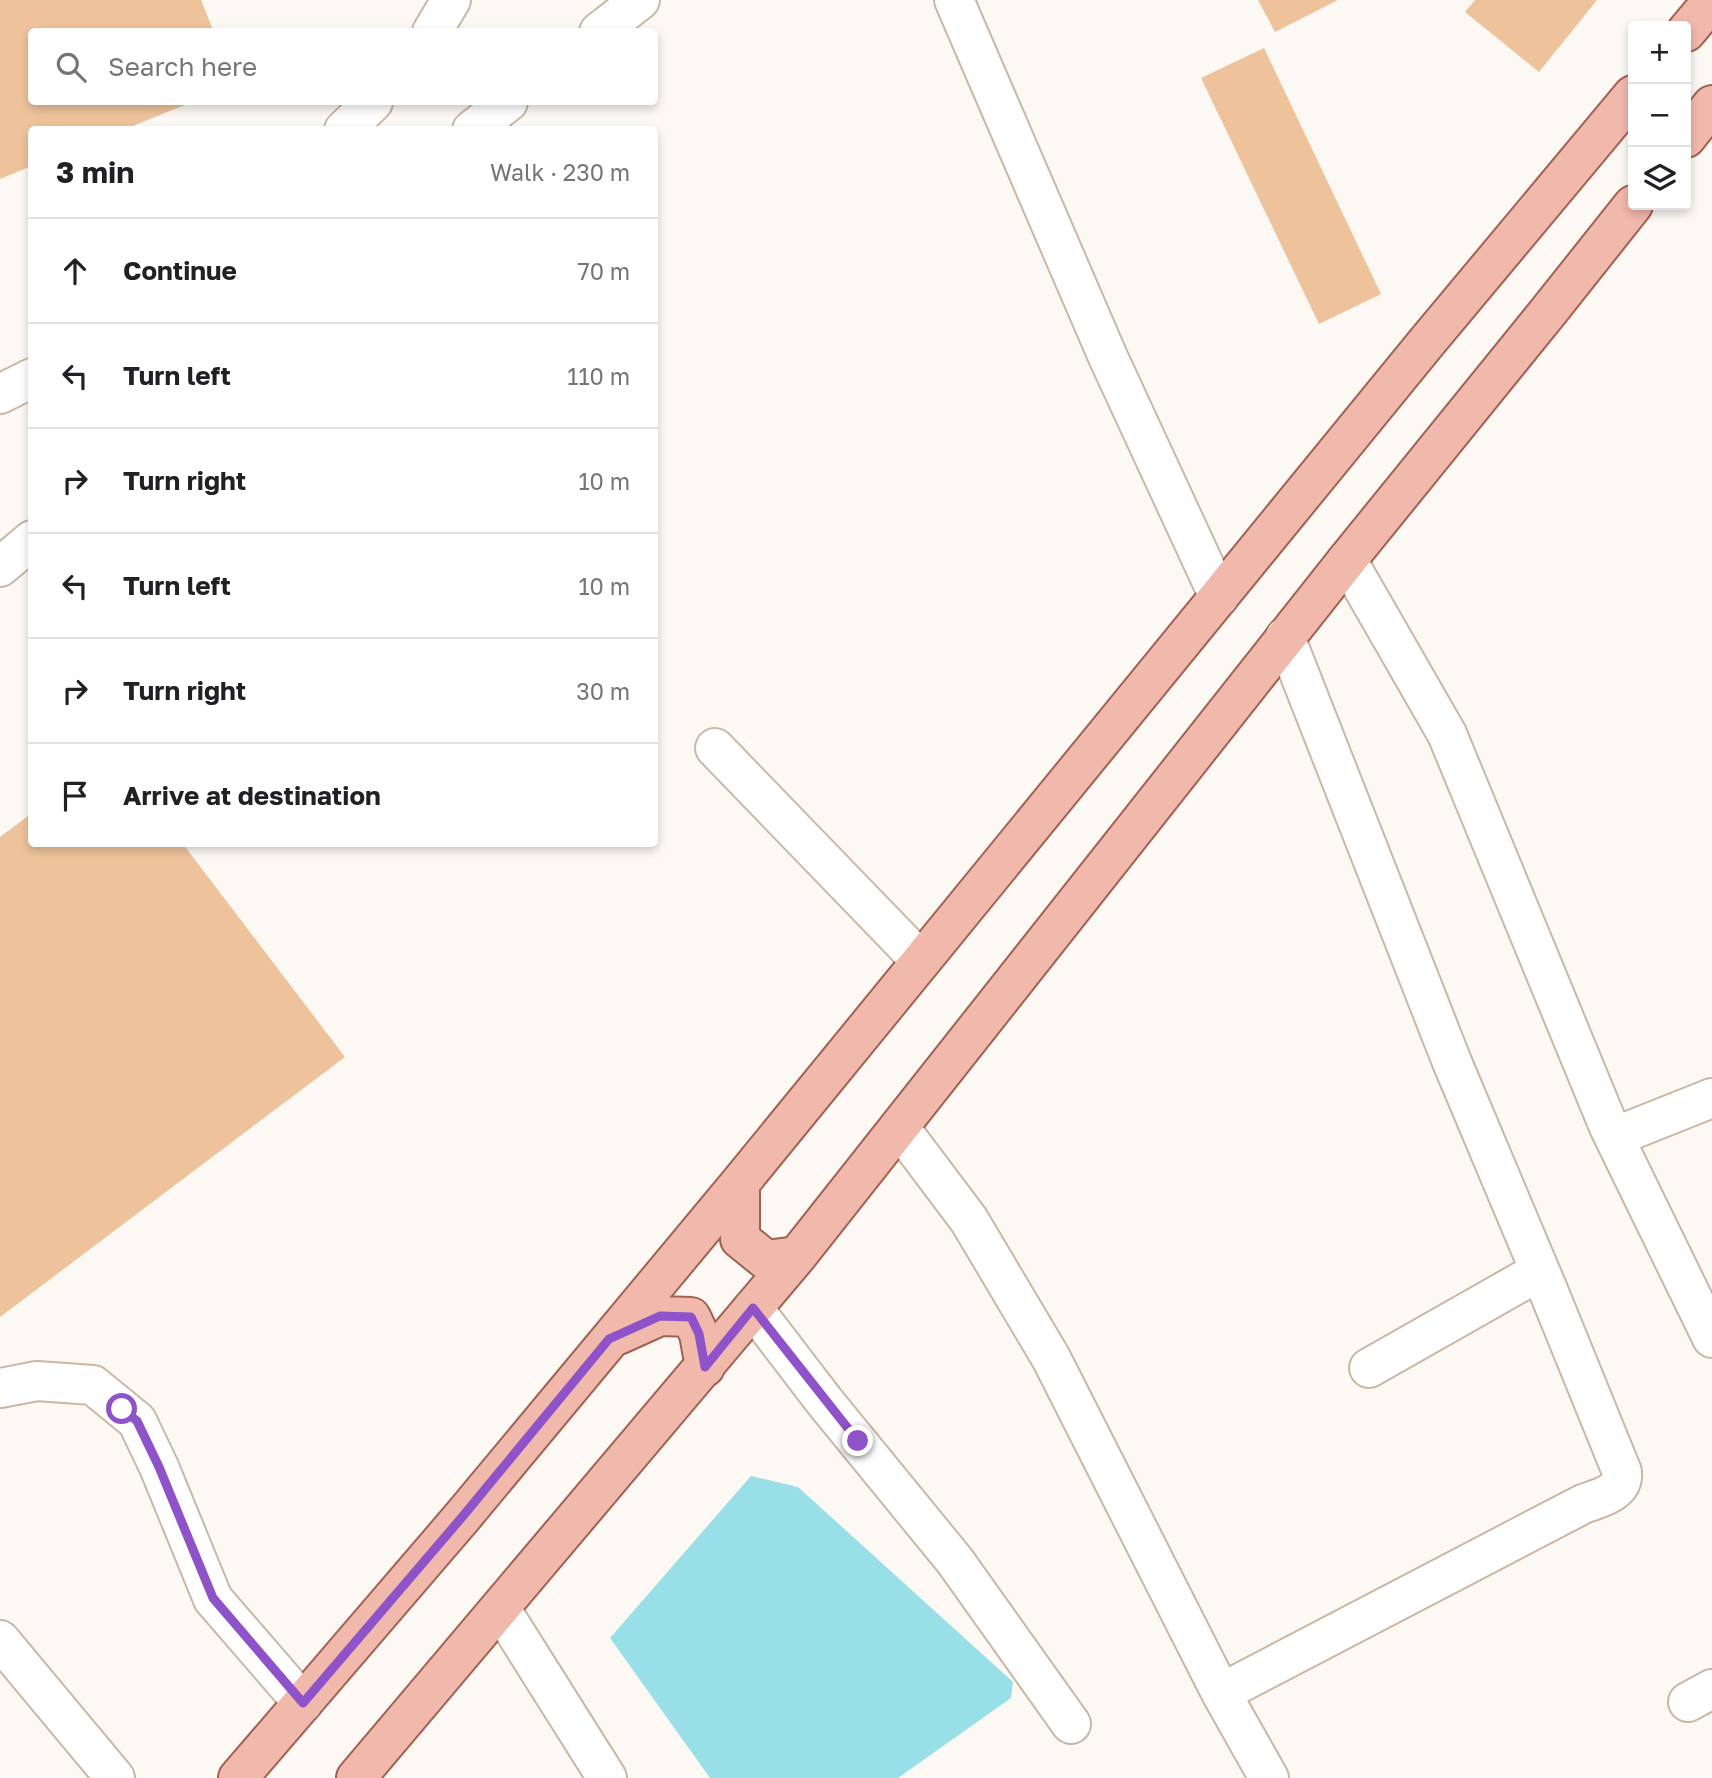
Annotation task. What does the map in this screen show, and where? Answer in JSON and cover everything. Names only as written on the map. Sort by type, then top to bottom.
[{"type":"main road","points":[[1691,26],[1712,1]]},
{"type":"main road","points":[[238,1778],[463,1516],[740,1183],[1426,343],[1628,101]]},
{"type":"main road","points":[[1691,132],[1712,105]]},
{"type":"main road","points":[[356,1778],[797,1256],[1347,559],[1629,210]]},
{"type":"main road","points":[[740,1183],[740,1239],[766,1260],[797,1256]]},
{"type":"main road","points":[[609,1339],[660,1316],[691,1317],[699,1334],[705,1367]]},
{"type":"street","points":[[434,28],[452,0]]},
{"type":"street","points":[[604,28],[640,0]]},
{"type":"street","points":[[954,0],[1108,357],[1219,597]]},
{"type":"street","points":[[348,126],[370,105]]},
{"type":"street","points":[[477,126],[505,105]]},
{"type":"street","points":[[0,394],[28,380]]},
{"type":"street","points":[[0,567],[28,543]]},
{"type":"street","points":[[1347,559],[1447,734],[1603,1114],[1712,1338]]},
{"type":"street","points":[[1221,1693],[1583,1504],[1619,1488],[1623,1481],[1622,1472],[1540,1271],[1451,1062],[1285,638]]},
{"type":"street","points":[[715,748],[921,961]]},
{"type":"street","points":[[1614,1137],[1712,1098]]},
{"type":"street","points":[[899,1127],[969,1220],[1051,1359],[1221,1693],[1269,1778]]},
{"type":"street","points":[[1369,1368],[1540,1271]]},
{"type":"street","points":[[753,1308],[825,1402],[955,1561],[1071,1724]]},
{"type":"street","points":[[0,1388],[37,1381],[93,1385],[137,1421],[213,1598],[303,1703]]},
{"type":"street","points":[[500,1608],[607,1778]]},
{"type":"street","points":[[0,1640],[115,1778]]},
{"type":"water","points":[[751,1476],[798,1487],[1013,1682],[1011,1698],[898,1778],[710,1778],[610,1638]]},
{"type":"building","points":[[0,0],[201,0],[212,28],[28,28],[28,105],[185,105],[133,126],[28,126],[28,168],[0,179]]},
{"type":"building","points":[[1258,0],[1338,0],[1275,32]]},
{"type":"building","points":[[1475,0],[1597,0],[1539,72],[1465,12]]},
{"type":"building","points":[[1264,48],[1381,294],[1319,324],[1201,78]]},
{"type":"building","points":[[28,816],[28,847],[185,847],[345,1057],[0,1317],[0,837]]},
{"type":"route","points":[[122,1409],[137,1421],[213,1598],[303,1703],[463,1516],[609,1339],[660,1316],[691,1317],[699,1334],[705,1367],[753,1308],[858,1441]]}]
